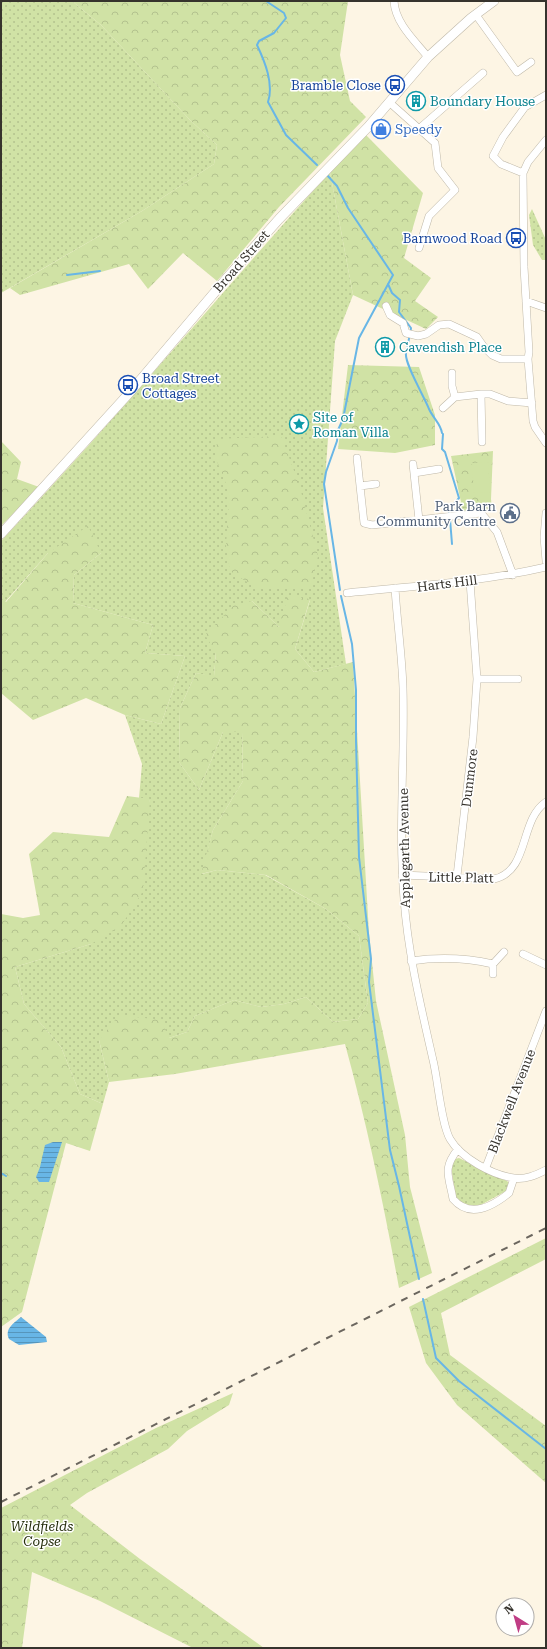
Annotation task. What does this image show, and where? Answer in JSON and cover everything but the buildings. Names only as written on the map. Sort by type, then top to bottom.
[{"type":"street","points":[[394,1],[397,15],[401,22],[428,57]]},
{"type":"street","name":"Broad Street","points":[[1,534],[131,391],[273,225],[368,127],[428,57],[494,1]]},
{"type":"street","points":[[476,15],[518,72],[531,62]]},
{"type":"street","points":[[420,128],[483,73]]},
{"type":"street","points":[[523,173],[501,164],[494,156],[503,137],[525,107],[546,95]]},
{"type":"street","points":[[389,102],[420,128],[435,143],[438,168],[454,190],[429,216],[419,248]]},
{"type":"street","points":[[546,140],[528,162],[523,173],[522,210],[529,352],[528,360],[532,403],[535,427],[546,443]]},
{"type":"street","points":[[526,302],[546,308]]},
{"type":"street","points":[[386,306],[390,315],[403,323],[406,332],[418,336],[426,334],[439,325],[449,324],[478,337],[484,347],[492,355],[501,359],[528,360]]},
{"type":"street","points":[[452,373],[452,386],[455,397]]},
{"type":"street","points":[[443,408],[455,397],[481,394],[490,394],[508,401],[532,403]]},
{"type":"street","points":[[481,394],[482,442]]},
{"type":"street","points":[[357,458],[364,522],[372,525],[481,513],[497,532],[513,575]]},
{"type":"street","points":[[413,464],[419,520]]},
{"type":"street","points":[[414,473],[439,469]]},
{"type":"street","points":[[360,486],[376,484]]},
{"type":"street","points":[[546,513],[544,537],[546,561]]},
{"type":"street","name":"Harts Hill","points":[[347,593],[513,575],[546,567]]},
{"type":"street","name":"Dunmore","points":[[457,876],[473,737],[477,680],[470,580]]},
{"type":"street","name":"Applegarth Avenue","points":[[395,588],[403,687],[402,875],[412,961],[436,1074],[446,1131],[458,1149],[465,1156],[497,1173],[514,1178],[534,1176],[546,1170]]},
{"type":"street","points":[[477,680],[520,678]]},
{"type":"street","name":"Little Platt","points":[[402,875],[457,876],[494,879],[508,873],[513,869],[535,812],[546,802]]},
{"type":"street","points":[[494,974],[493,964],[504,952]]},
{"type":"street","points":[[523,954],[546,964]]},
{"type":"street","points":[[412,961],[429,958],[472,959],[493,964]]},
{"type":"street","name":"Blackwell Avenue","points":[[486,1167],[546,1011]]},
{"type":"street","points":[[458,1149],[449,1160],[447,1167],[453,1199],[456,1203],[472,1210],[478,1210],[509,1193],[514,1178]]},
{"type":"green space","points":[[1,1],[72,1],[101,25],[190,120],[217,145],[214,164],[142,211],[1,293]]},
{"type":"green space","points":[[72,1],[348,1],[340,55],[350,101],[366,117],[279,207],[217,281],[183,253],[148,289],[129,264],[20,295],[10,288],[142,211],[214,164],[217,145],[190,120],[101,25]]},
{"type":"green space","points":[[366,135],[423,193],[404,258],[431,278],[415,301],[438,317],[426,329],[353,295],[330,172]]},
{"type":"green space","points":[[330,172],[353,295],[335,341],[323,508],[346,664],[314,672],[295,649],[310,600],[279,627],[252,601],[216,652],[214,677],[196,673],[180,708],[179,762],[199,790],[223,732],[242,732],[243,781],[213,830],[202,874],[217,870],[265,875],[326,909],[359,936],[368,1003],[358,1019],[333,1022],[306,997],[284,1004],[261,1007],[234,1000],[195,1016],[187,1032],[169,1038],[99,1040],[109,1082],[103,1104],[80,1094],[61,1047],[24,1004],[15,967],[91,944],[150,800],[139,798],[142,764],[125,715],[161,724],[185,656],[145,653],[153,625],[73,603],[74,575],[101,553],[48,553],[5,602],[1,598],[1,541],[85,450]]},
{"type":"green space","points":[[532,209],[546,240],[546,260],[542,260],[533,245],[529,215]]},
{"type":"green space","points":[[348,365],[419,367],[435,415],[435,445],[395,453],[338,449]]},
{"type":"green space","points":[[281,436],[299,484],[318,556],[311,587],[255,587],[230,571],[226,548],[229,491],[216,459],[217,439]]},
{"type":"green space","points":[[1,441],[21,462],[17,479],[39,487],[1,526]]},
{"type":"green space","points":[[493,451],[492,510],[451,513],[461,502],[451,456]]},
{"type":"green space","points":[[488,462],[490,492],[474,493],[472,463]]},
{"type":"green space","points":[[88,526],[101,553],[74,575],[73,603],[153,625],[145,653],[185,656],[161,724],[125,715],[86,698],[33,720],[1,693],[1,598],[6,602],[48,553]]},
{"type":"green space","points":[[288,596],[310,599],[295,649],[314,672],[353,662],[369,933],[376,1001],[405,1135],[410,1187],[432,1273],[399,1288],[375,1165],[345,1044],[175,1074],[109,1082],[99,1040],[119,1015],[161,1020],[169,1038],[187,1032],[195,1016],[234,1000],[261,1007],[284,1004],[306,997],[333,1022],[358,1019],[368,1003],[359,936],[326,909],[266,875],[217,870],[201,874],[213,830],[243,781],[242,732],[223,732],[199,790],[179,762],[180,708],[196,673],[214,676],[216,652],[205,635],[234,605],[252,601],[279,627]]},
{"type":"green space","points":[[127,796],[150,799],[143,891],[121,926],[91,944],[15,967],[24,1004],[61,1047],[80,1094],[103,1104],[90,1151],[66,1143],[22,1312],[1,1327],[1,914],[23,918],[40,915],[29,854],[53,832],[109,837]]},
{"type":"green space","points":[[459,1158],[507,1181],[509,1183],[508,1190],[477,1207],[469,1206],[460,1202],[456,1198],[451,1167],[455,1159]]},
{"type":"green space","points":[[546,1238],[546,1259],[441,1313],[450,1355],[546,1426],[546,1483],[457,1405],[426,1363],[409,1307]]},
{"type":"green space","name":"Wildfields Copse","points":[[233,1393],[229,1405],[187,1431],[168,1449],[87,1493],[70,1505],[140,1559],[264,1648],[193,1648],[100,1601],[32,1572],[22,1648],[1,1648],[1,1508],[156,1428]]},
{"type":"water","points":[[53,1142],[62,1142],[49,1182],[39,1182],[36,1177],[45,1145]]},
{"type":"water","points":[[21,1317],[46,1337],[47,1342],[19,1345],[9,1339],[9,1329]]},
{"type":"waterway","points":[[266,1],[284,13],[286,18],[274,33],[259,41],[257,45],[268,73],[270,88],[268,102],[286,135],[317,165]]},
{"type":"waterway","points":[[326,174],[337,186],[348,208],[393,275],[359,338],[343,419],[338,430],[337,441],[326,472],[324,484],[340,590]]},
{"type":"waterway","points":[[67,275],[100,271]]},
{"type":"waterway","points":[[388,284],[392,293],[400,300],[399,312],[411,328],[406,353],[408,364],[415,381],[442,433]]},
{"type":"waterway","points":[[443,434],[442,449],[445,452],[459,498],[449,510],[449,514]]},
{"type":"waterway","points":[[450,519],[452,544]]},
{"type":"waterway","points":[[341,596],[352,644],[356,690],[359,857],[371,959],[369,982],[390,1150],[419,1279]]},
{"type":"waterway","points":[[1,1173],[6,1176]]},
{"type":"waterway","points":[[423,1299],[436,1358],[459,1381],[546,1449]]},
{"type":"railway","points":[[1,1502],[546,1228]]},
{"type":"place","name":"Bramble Close","points":[[395,85]]},
{"type":"place","name":"Boundary House","points":[[416,101]]},
{"type":"place","name":"Speedy","points":[[381,129]]},
{"type":"place","name":"Barnwood Road","points":[[516,238]]},
{"type":"place","name":"Cavendish Place","points":[[385,347]]},
{"type":"place","name":"Broad Street Cottages","points":[[128,385]]},
{"type":"place","name":"Site of Roman Villa","points":[[299,424]]},
{"type":"place","name":"Park Barn Community Centre","points":[[510,513]]}]
